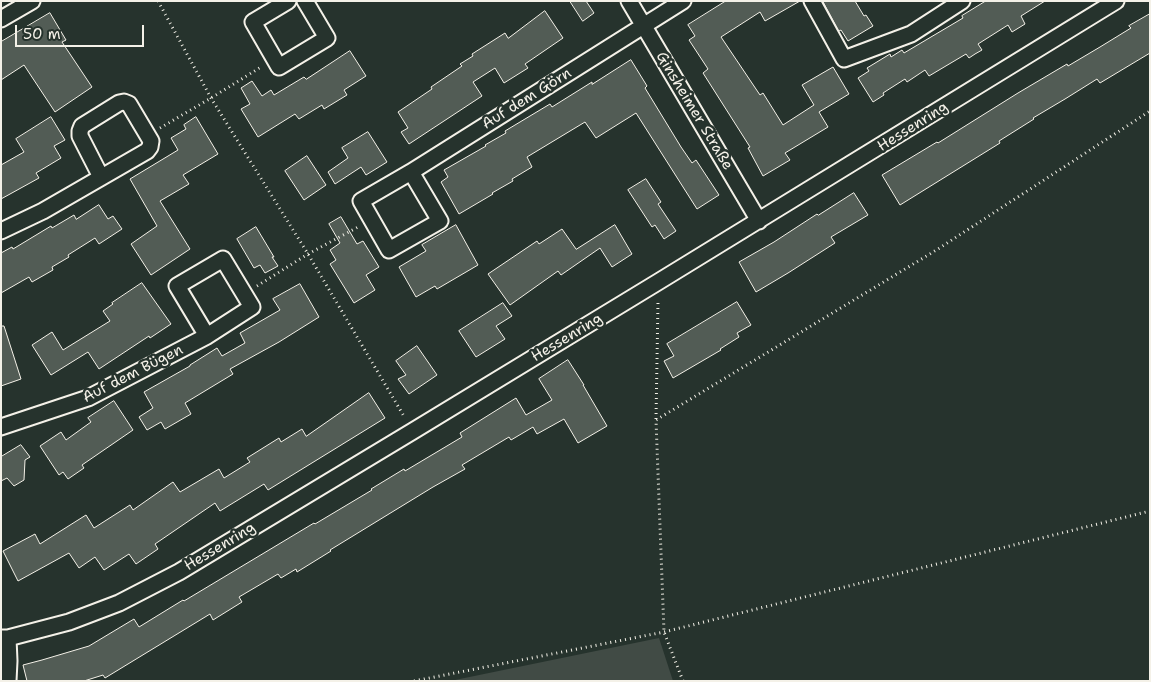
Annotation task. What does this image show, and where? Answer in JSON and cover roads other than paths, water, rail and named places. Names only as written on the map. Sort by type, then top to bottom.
[{"type":"street","points":[[3,13],[32,1]]},
{"type":"street","points":[[288,1],[253,22],[279,67],[327,38],[305,1]]},
{"type":"street","name":"Ginsheimer Straße","points":[[628,1],[760,221]]},
{"type":"street","name":"Auf dem Görn","points":[[411,172],[440,221],[389,250],[361,201],[411,172],[683,1]]},
{"type":"street","points":[[812,1],[844,59],[911,34],[962,1]]},
{"type":"street","name":"Hessenring","points":[[5,638],[69,622],[119,603],[179,572],[760,221],[1116,1]]},
{"type":"street","points":[[1,231],[43,212],[147,151],[151,141],[129,104],[124,102],[119,103],[82,126],[80,131],[80,136],[101,177]]},
{"type":"street","name":"Auf dem Bügen","points":[[1,427],[88,398],[206,336],[252,307],[223,259],[177,286],[206,336]]},
{"type":"street","points":[[5,638],[9,661],[8,681]]}]
